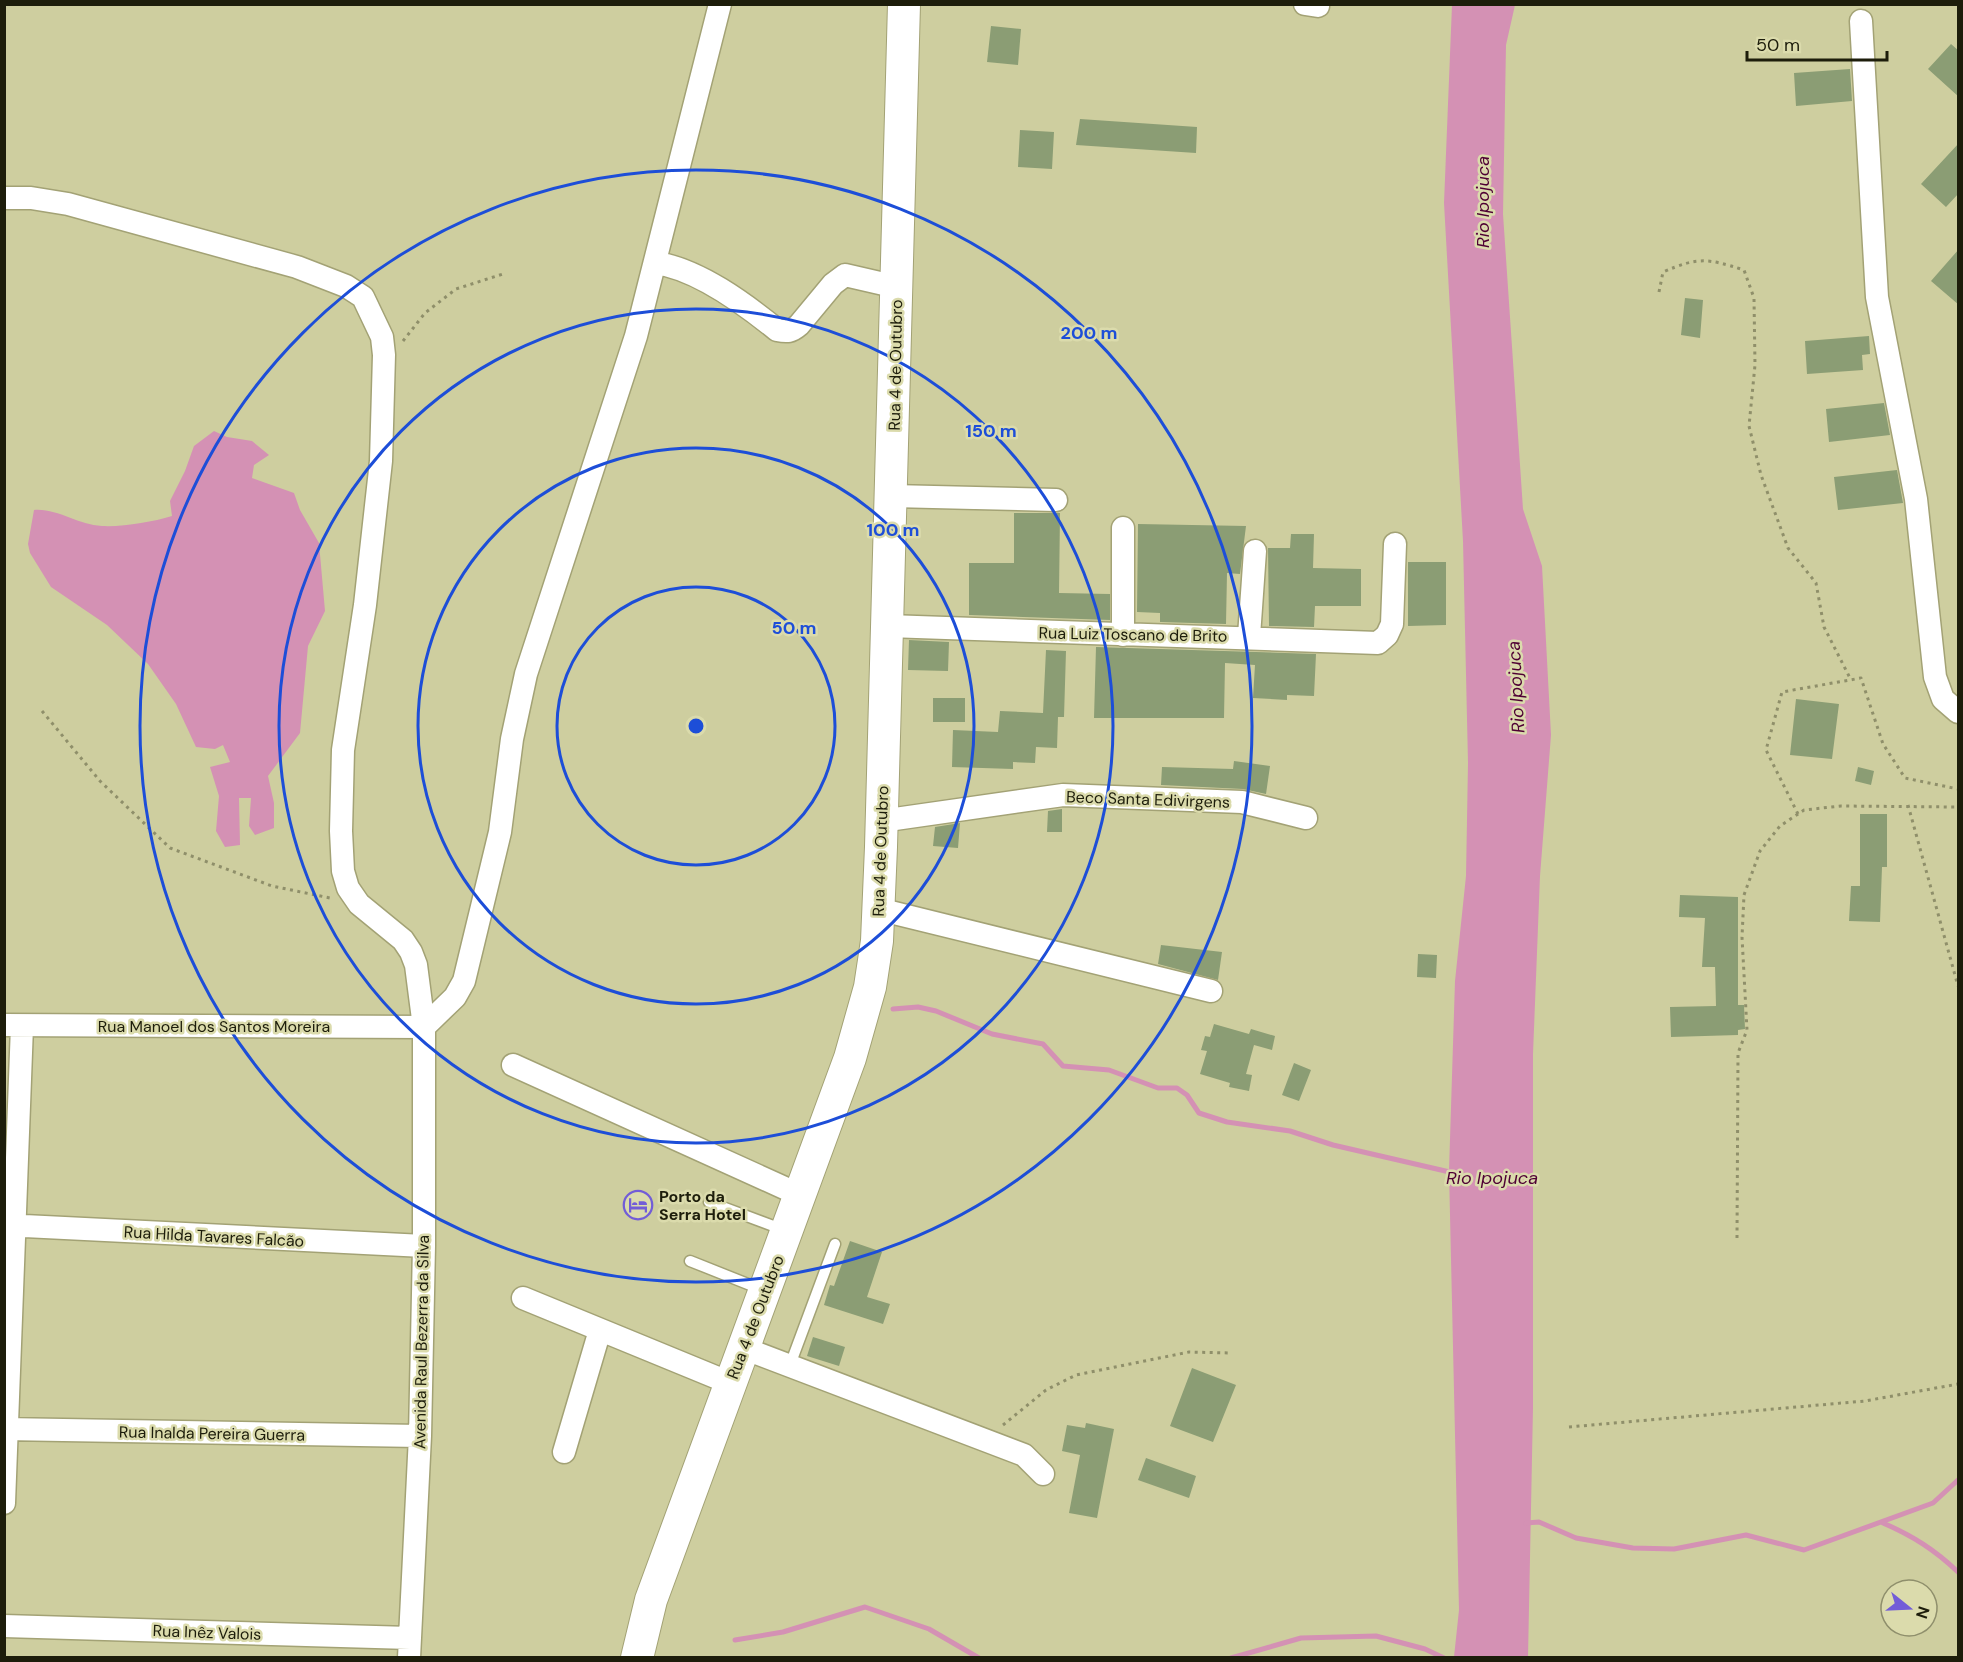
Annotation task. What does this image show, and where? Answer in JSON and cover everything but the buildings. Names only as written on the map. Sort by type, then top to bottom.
[{"type":"main road","name":"Rua 4 de Outubro","points":[[637,1658],[651,1600],[850,1058],[870,987],[878,909],[888,626],[904,4]]},
{"type":"street","points":[[424,1027],[455,996],[464,981],[500,832],[512,739],[526,674],[636,336],[720,4]]},
{"type":"street","points":[[1861,21],[1877,297],[1916,499],[1935,678],[1943,699],[1959,712]]},
{"type":"street","points":[[4,198],[31,198],[68,204],[297,267],[346,286],[363,297],[377,322],[382,337],[384,366],[381,461],[364,605],[343,750],[341,831],[343,871],[348,888],[358,904]]},
{"type":"street","points":[[656,263],[675,267],[729,293],[777,330],[786,332],[793,331],[833,284],[845,275],[897,287]]},
{"type":"street","points":[[892,496],[1056,500]]},
{"type":"street","points":[[1123,528],[1123,635]]},
{"type":"street","name":"Rua Luiz Toscano de Brito","points":[[888,626],[1123,635],[1249,636],[1378,643],[1387,635],[1392,624],[1395,544]]},
{"type":"street","points":[[1249,636],[1255,551]]},
{"type":"street","name":"Beco Santa Edivirgens","points":[[881,821],[1063,795],[1242,802],[1306,819]]},
{"type":"street","name":"Avenida Raul Bezerra da Silva","points":[[358,904],[403,940],[411,952],[416,965],[424,1027],[424,1246],[420,1436],[409,1648]]},
{"type":"street","points":[[878,909],[1211,991]]},
{"type":"street","points":[[4,1503],[13,1026]]},
{"type":"street","name":"Rua Manoel dos Santos Moreira","points":[[13,1026],[424,1027]]},
{"type":"street","points":[[513,1065],[800,1195]]},
{"type":"street","name":"Rua Hilda Tavares Falcão","points":[[10,1226],[424,1246]]},
{"type":"street","points":[[523,1298],[730,1383]]},
{"type":"street","points":[[564,1452],[600,1330]]},
{"type":"street","points":[[743,1348],[1024,1455],[1043,1474]]},
{"type":"street","name":"Rua Inalda Pereira Guerra","points":[[6,1429],[420,1436]]},
{"type":"street","name":"Rua Inêz Valois","points":[[4,1626],[409,1648]]},
{"type":"lane","points":[[709,1202],[787,1232]]},
{"type":"lane","points":[[790,1365],[835,1244]]},
{"type":"lane","points":[[690,1261],[766,1291]]},
{"type":"path","points":[[1659,292],[1662,272],[1692,259],[1725,263],[1744,270],[1754,298],[1755,365],[1749,426],[1761,474],[1788,548],[1816,583],[1824,627],[1851,680]]},
{"type":"path","points":[[384,366],[425,313],[456,289],[506,273]]},
{"type":"path","points":[[1798,814],[1766,750],[1782,692],[1861,678],[1883,744],[1905,778],[1959,789]]},
{"type":"path","points":[[42,711],[100,781],[170,848],[272,886],[358,904]]},
{"type":"path","points":[[1908,805],[1959,987]]},
{"type":"path","points":[[1737,1238],[1738,1053],[1747,1030],[1742,938],[1744,895],[1760,851],[1780,826],[1804,810],[1841,806],[1959,807]]},
{"type":"path","points":[[985,1440],[1046,1390],[1076,1375],[1189,1353],[1231,1353]]},
{"type":"path","points":[[1569,1427],[1865,1401],[1959,1384]]},
{"type":"water","name":"Rio Ipojuca","points":[[1452,5],[1515,5],[1506,45],[1503,214],[1523,509],[1542,566],[1551,735],[1540,876],[1533,1054],[1533,1408],[1528,1658],[1454,1657],[1459,1610],[1449,1171],[1455,981],[1466,876],[1468,763],[1463,541],[1444,203]]},
{"type":"water","points":[[214,431],[227,437],[252,441],[269,455],[254,465],[252,478],[294,493],[300,510],[319,543],[325,611],[308,646],[300,733],[268,776],[274,803],[274,828],[255,835],[249,826],[251,798],[239,798],[240,845],[225,847],[216,831],[219,796],[210,767],[230,762],[223,745],[215,749],[196,747],[176,704],[148,664],[107,625],[51,587],[30,553],[28,544],[34,510],[43,510],[84,523],[102,526],[138,524],[172,516],[170,501],[194,446]]},
{"type":"waterway","points":[[893,1009],[918,1007],[936,1011],[992,1034],[1043,1044],[1063,1066],[1109,1070],[1158,1088],[1177,1088],[1187,1095],[1199,1113],[1227,1122],[1290,1131],[1333,1145],[1454,1173]]},
{"type":"waterway","points":[[1526,1523],[1539,1522],[1576,1538],[1633,1548],[1674,1549],[1746,1535],[1804,1550],[1933,1503],[1958,1480]]},
{"type":"waterway","points":[[1883,1523],[1923,1544],[1958,1572]]},
{"type":"waterway","points":[[735,1640],[783,1632],[865,1607],[929,1629],[979,1658]]},
{"type":"waterway","points":[[1231,1658],[1301,1638],[1376,1636],[1425,1649],[1444,1658]]},
{"type":"place","name":"Porto da Serra Hotel","points":[[638,1205]]}]
